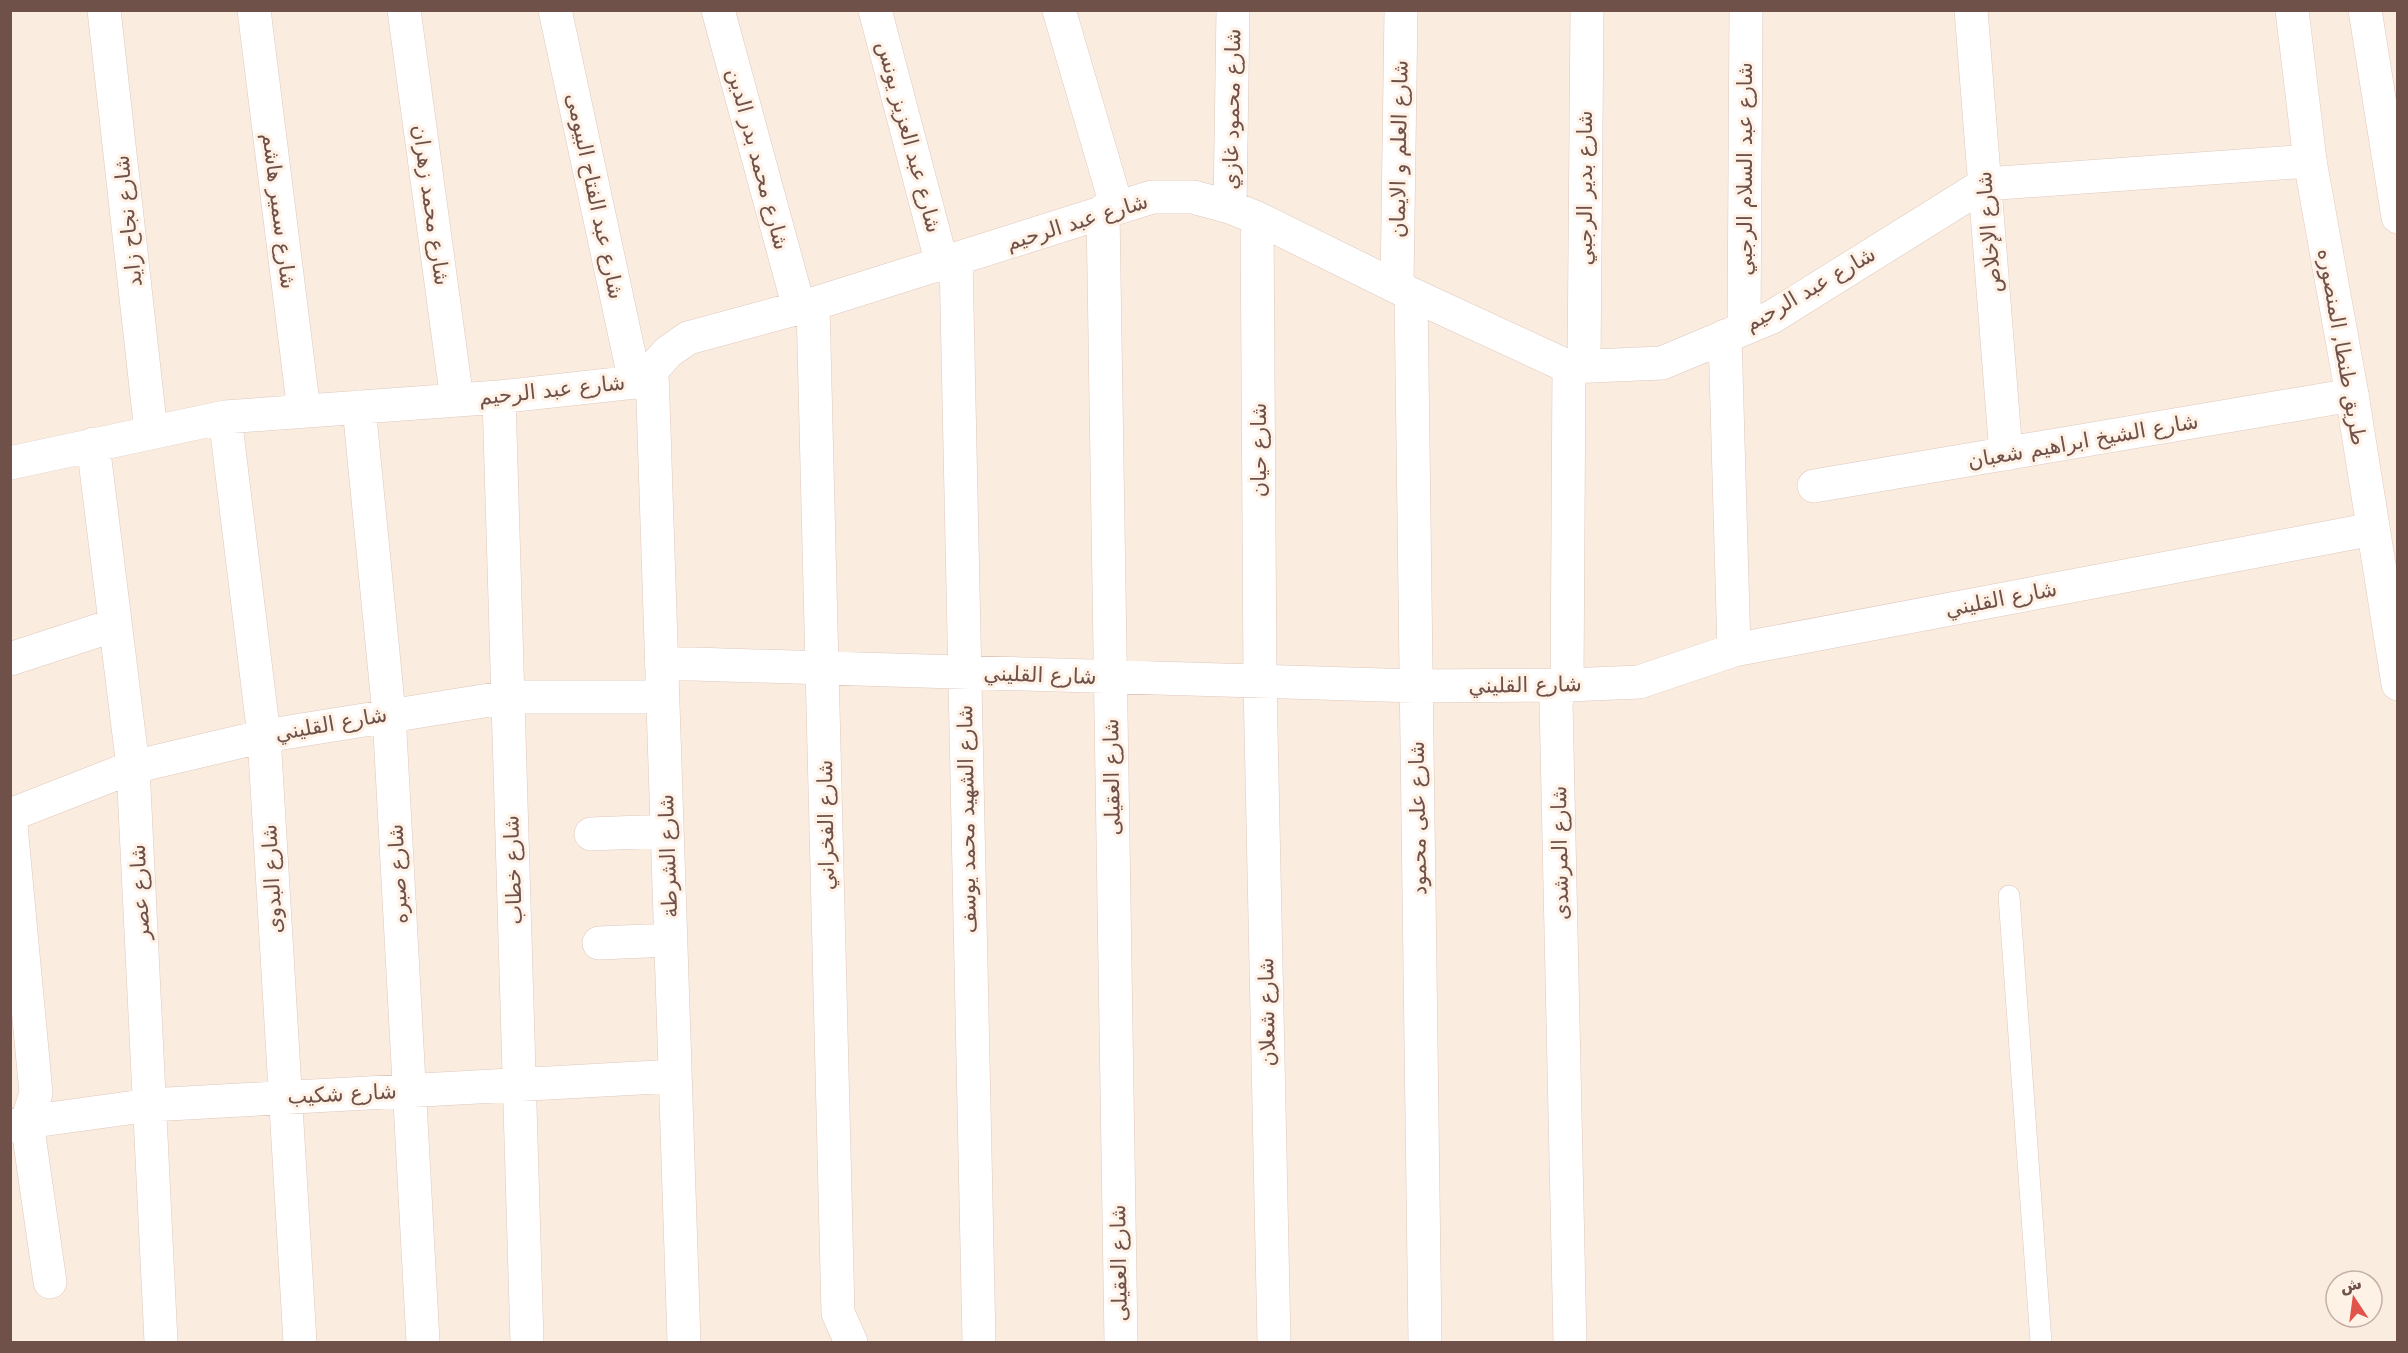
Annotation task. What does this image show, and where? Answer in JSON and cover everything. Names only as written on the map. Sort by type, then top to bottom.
[{"type":"street","name":"شارع نجاح زايد","points":[[104,10],[151,432]]},
{"type":"street","name":"شارع سمير هاشم","points":[[254,10],[304,411]]},
{"type":"street","name":"شارع محمد زهران","points":[[404,10],[457,400]]},
{"type":"street","name":"شارع عبد الفتاح البيومى","points":[[555,10],[643,376]]},
{"type":"street","name":"شارع محمد بدر الدين","points":[[718,10],[806,306]]},
{"type":"street","name":"شارع عبد العزيز يونس","points":[[875,10],[949,261]]},
{"type":"street","name":"شارع العقيلى","points":[[1059,10],[1110,209],[1110,677],[1121,1342]]},
{"type":"street","name":"شارع محمود غازي","points":[[1233,10],[1244,212]]},
{"type":"street","name":"شارع العلم و الايمان","points":[[1401,10],[1404,291]]},
{"type":"street","name":"شارع بدير الرجبي","points":[[1576,366],[1587,10]]},
{"type":"street","name":"شارع عبد السلام الرجبي","points":[[1734,650],[1735,332],[1746,10]]},
{"type":"street","name":"شارع الإخلاص","points":[[1971,10],[2006,454]]},
{"type":"street","name":"طريق طنطا, المنصوره","points":[[2292,10],[2310,161],[2352,395],[2397,684]]},
{"type":"street","points":[[2365,10],[2397,217]]},
{"type":"street","name":"شارع عبد الرحيم","points":[[10,463],[225,417],[499,397],[643,376],[668,352],[688,338],[806,306],[1152,197],[1193,197],[1244,212],[1404,291],[1576,366],[1662,363],[1772,316],[1985,184],[2310,161]]},
{"type":"street","name":"شارع حيان","points":[[1244,212],[1260,682]]},
{"type":"street","name":"شارع الشهيد محمد يوسف","points":[[949,261],[964,672],[980,1342]]},
{"type":"street","name":"شارع على محمود","points":[[1404,291],[1416,686],[1425,1342]]},
{"type":"street","name":"شارع الفخراني","points":[[806,306],[822,669],[838,1313],[851,1342]]},
{"type":"street","name":"شارع المرشدى","points":[[1570,1342],[1556,702],[1560,692],[1567,685],[1576,366]]},
{"type":"street","name":"شارع الشرطة","points":[[643,376],[661,663],[684,1342]]},
{"type":"street","name":"شارع الشيخ ابراهيم شعبان","points":[[1814,486],[2352,395]]},
{"type":"street","name":"شارع خطاب","points":[[499,397],[527,1342]]},
{"type":"street","name":"شارع صبره","points":[[359,407],[389,714],[423,1342]]},
{"type":"street","name":"شارع البدوى","points":[[225,417],[264,736],[300,1342]]},
{"type":"street","name":"شارع عصر","points":[[93,444],[134,767],[161,1342]]},
{"type":"street","name":"شارع القليني","points":[[661,663],[1416,686],[1639,682],[1734,650],[2373,529]]},
{"type":"street","points":[[10,659],[115,625]]},
{"type":"street","name":"شارع شعلان","points":[[1260,682],[1274,1342]]},
{"type":"street","name":"شارع القليني","points":[[10,815],[134,767],[264,736],[389,714],[508,697],[662,697]]},
{"type":"street","points":[[10,815],[36,1093],[19,1124],[50,1282]]},
{"type":"street","points":[[591,834],[667,831]]},
{"type":"street","points":[[599,943],[670,940]]},
{"type":"street","name":"شارع شكيب","points":[[19,1124],[150,1106],[675,1076]]},
{"type":"lane","points":[[2009,896],[2041,1342]]}]
